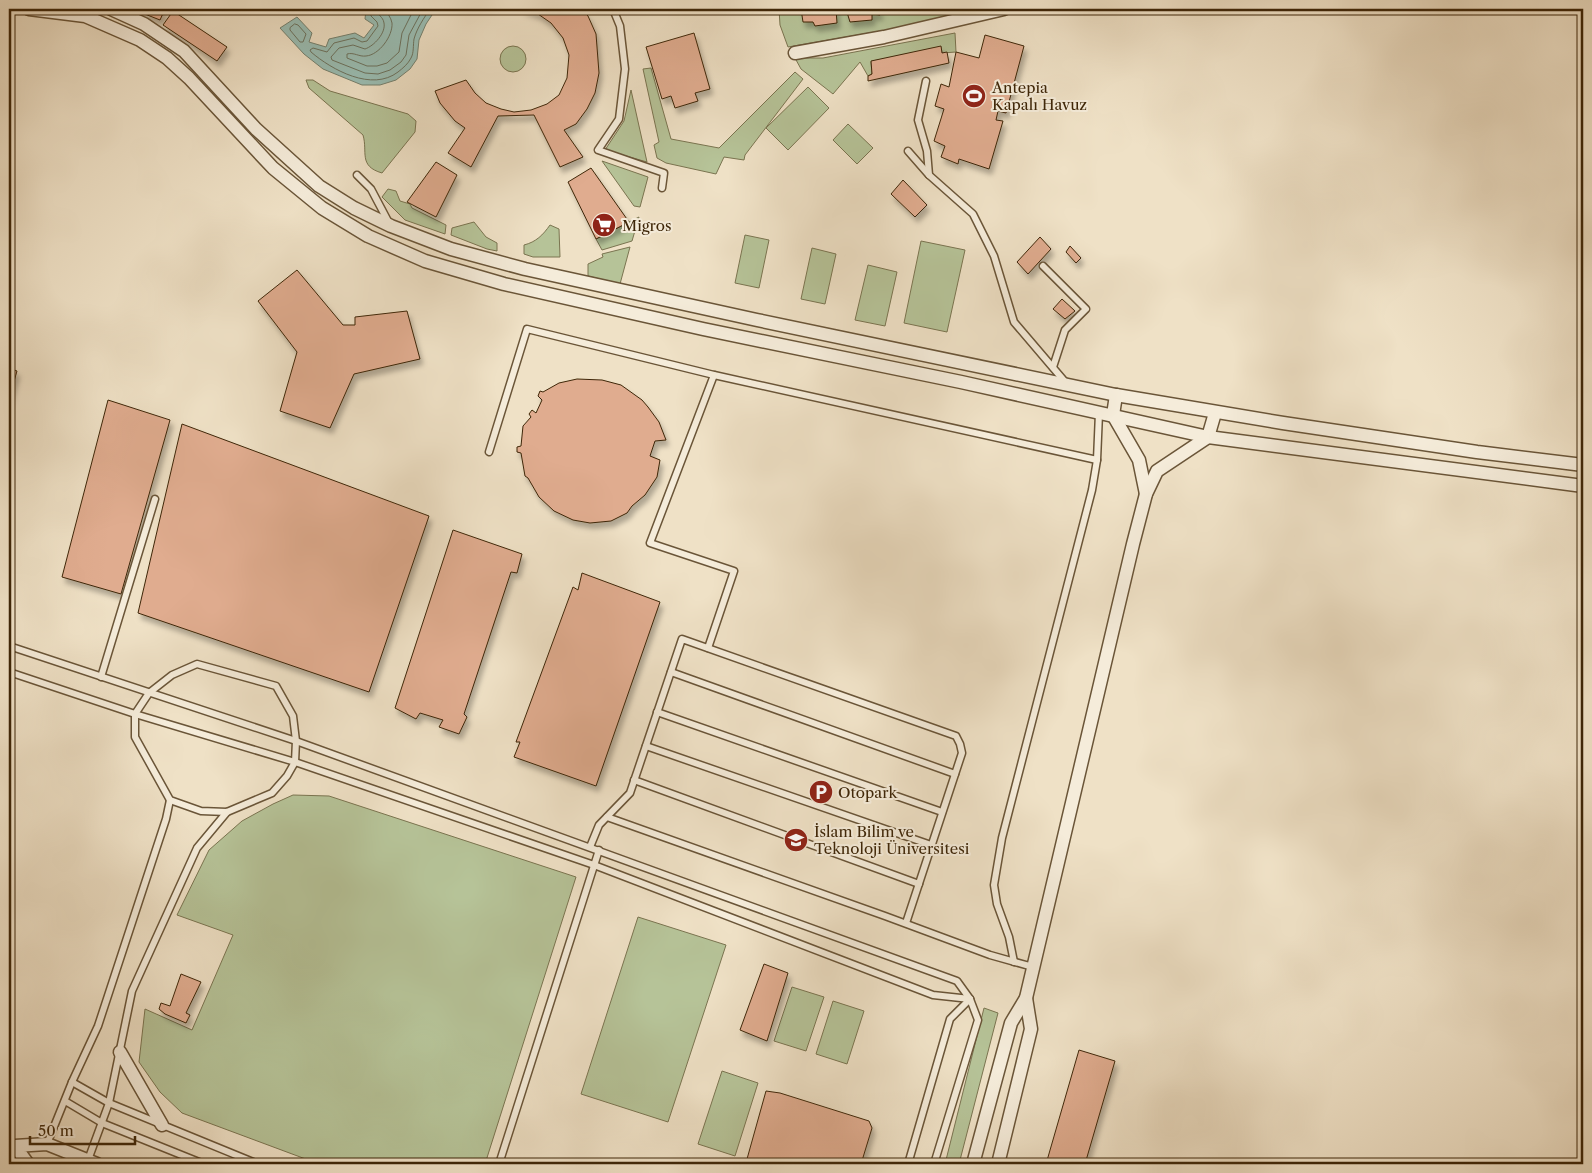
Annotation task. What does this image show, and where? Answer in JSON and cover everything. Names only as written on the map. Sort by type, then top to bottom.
[{"type":"street","points":[[29,9],[85,16],[140,40],[167,58],[273,168],[322,208],[368,236],[425,261],[504,284],[704,330],[1113,415],[1208,437],[1583,486]]},
{"type":"street","points":[[112,9],[144,24],[184,51],[256,129],[319,186],[354,208],[391,226],[451,249],[525,269],[1116,395],[1215,413],[1477,452],[1583,465]]},
{"type":"street","points":[[795,53],[884,37],[1004,9]]},
{"type":"street","points":[[1116,395],[1113,415],[1139,460],[1146,494]]},
{"type":"street","points":[[973,1164],[1011,1023],[1026,998],[1146,494],[1156,471],[1208,437],[1215,413]]},
{"type":"street","points":[[998,1164],[1031,1029],[1026,998]]},
{"type":"street","points":[[120,1052],[162,1125]]},
{"type":"street","points":[[12,1145],[47,1144],[92,1162]]},
{"type":"street","points":[[12,1145],[28,1164]]},
{"type":"lane","points":[[613,9],[620,26],[625,69],[619,119],[598,150],[664,173],[662,188]]},
{"type":"lane","points":[[926,81],[918,120],[927,151],[929,175]]},
{"type":"lane","points":[[908,151],[929,175],[973,214],[994,256],[1014,322],[1069,386]]},
{"type":"lane","points":[[357,175],[371,188],[391,226]]},
{"type":"lane","points":[[1042,266],[1086,309],[1065,330],[1053,367]]},
{"type":"lane","points":[[489,452],[527,329],[714,376],[1097,460]]},
{"type":"lane","points":[[708,648],[734,572],[650,543],[714,376]]},
{"type":"lane","points":[[1014,962],[1009,937],[997,904],[994,885],[1002,838],[1089,500],[1097,460],[1099,413]]},
{"type":"lane","points":[[101,677],[155,500]]},
{"type":"lane","points":[[590,847],[599,825],[630,793],[682,639],[956,736],[962,753],[906,923]]},
{"type":"lane","points":[[9,646],[296,741],[957,981],[970,999],[978,1020],[934,1164]]},
{"type":"lane","points":[[47,1144],[72,1082],[98,1026],[166,820],[170,800],[136,737],[134,714],[149,693],[172,674],[197,664],[276,686],[293,716],[296,762],[272,793],[227,812],[201,811],[170,800]]},
{"type":"lane","points":[[9,672],[134,714],[296,762],[594,865],[933,995],[970,999]]},
{"type":"lane","points":[[671,672],[955,774]]},
{"type":"lane","points":[[658,712],[942,812]]},
{"type":"lane","points":[[646,746],[932,845]]},
{"type":"lane","points":[[634,780],[919,884]]},
{"type":"lane","points":[[92,1162],[109,1103],[132,991],[197,848],[227,812]]},
{"type":"lane","points":[[607,817],[906,923],[990,955],[1033,967]]},
{"type":"lane","points":[[499,1164],[599,850]]},
{"type":"lane","points":[[908,1164],[950,1019],[970,999]]},
{"type":"lane","points":[[72,1082],[109,1103],[258,1164]]},
{"type":"lane","points":[[65,1101],[102,1123],[204,1164]]},
{"type":"green space","points":[[779,9],[978,9],[915,25],[788,47],[780,25]]},
{"type":"green space","points":[[955,33],[956,52],[942,53],[941,47],[871,62],[872,74],[868,76],[860,62],[833,94],[801,69],[795,58],[823,58]]},
{"type":"green space","points":[[513,46],[522,50],[526,59],[522,68],[513,72],[504,68],[500,59],[504,50]]},
{"type":"green space","points":[[651,68],[671,139],[719,148],[795,72],[803,79],[745,155],[744,160],[724,157],[716,174],[666,163],[657,158],[654,145],[659,142],[643,69]]},
{"type":"green space","points":[[306,80],[313,80],[330,91],[408,114],[416,121],[415,132],[382,173],[374,170],[365,158],[363,135],[309,88]]},
{"type":"green space","points":[[808,87],[829,108],[788,150],[766,128]]},
{"type":"green space","points":[[631,90],[647,162],[605,150],[624,121]]},
{"type":"green space","points":[[848,124],[873,148],[857,164],[833,140]]},
{"type":"green space","points":[[602,161],[648,177],[640,207],[634,206]]},
{"type":"green space","points":[[388,189],[396,191],[400,201],[410,204],[412,208],[446,225],[445,234],[405,220],[382,197]]},
{"type":"green space","points":[[639,217],[632,241],[602,250],[596,239]]},
{"type":"green space","points":[[474,222],[486,237],[497,243],[497,251],[451,235],[452,228]]},
{"type":"green space","points":[[550,225],[559,229],[560,257],[533,257],[524,254],[524,245],[539,238]]},
{"type":"green space","points":[[745,235],[769,240],[759,288],[735,283]]},
{"type":"green space","points":[[921,241],[965,250],[947,332],[904,323]]},
{"type":"green space","points":[[630,247],[620,284],[588,276],[588,264],[603,257],[602,254]]},
{"type":"green space","points":[[812,248],[836,254],[825,304],[801,299]]},
{"type":"green space","points":[[868,265],[897,272],[885,326],[855,320]]},
{"type":"green space","points":[[293,795],[329,796],[576,877],[485,1164],[319,1164],[182,1113],[160,1092],[139,1062],[145,1009],[192,1030],[233,935],[177,915],[209,850],[242,821]]},
{"type":"green space","points":[[638,917],[726,945],[668,1122],[581,1094]]},
{"type":"green space","points":[[792,987],[824,997],[806,1051],[774,1041]]},
{"type":"green space","points":[[833,1001],[864,1011],[847,1064],[816,1054]]},
{"type":"green space","points":[[984,1008],[998,1013],[959,1164],[945,1164]]},
{"type":"green space","points":[[722,1071],[758,1083],[735,1156],[698,1144]]},
{"type":"water","points":[[366,9],[436,9],[426,24],[419,40],[417,59],[410,69],[396,80],[380,85],[362,85],[323,69],[304,54],[280,28],[297,17],[312,33],[309,42],[326,47],[329,39],[355,33],[364,38],[374,25],[365,19]]},
{"type":"building","points":[[132,9],[165,9],[160,20]]},
{"type":"building","points":[[522,9],[581,9],[588,16],[596,34],[599,73],[595,93],[587,109],[576,124],[564,130],[583,157],[560,167],[534,115],[498,116],[471,167],[448,153],[465,128],[455,121],[440,103],[435,91],[466,80],[475,93],[486,103],[514,112],[531,110],[547,104],[559,95],[567,78],[569,55],[563,38],[551,23],[538,14]]},
{"type":"building","points":[[801,9],[836,9],[837,23],[815,26],[813,22],[803,22]]},
{"type":"building","points":[[846,9],[879,9],[880,15],[872,14],[872,20],[850,22]]},
{"type":"building","points":[[173,11],[227,47],[217,61],[163,25]]},
{"type":"building","points":[[694,33],[710,89],[695,93],[698,101],[675,108],[671,96],[662,99],[646,47]]},
{"type":"building","name":"Antepia Kapalı Havuz","points":[[985,35],[1024,46],[1006,113],[998,111],[996,120],[1003,121],[989,169],[959,159],[958,164],[941,157],[945,146],[934,141],[944,109],[935,106],[941,84],[949,87],[956,52],[979,58]]},
{"type":"building","points":[[941,46],[942,53],[947,52],[949,63],[868,81],[868,76],[872,74],[871,61]]},
{"type":"building","points":[[436,162],[457,175],[436,217],[407,202]]},
{"type":"building","points":[[591,168],[629,222],[596,239],[568,182]]},
{"type":"building","points":[[903,180],[927,205],[915,217],[891,194]]},
{"type":"building","points":[[1040,237],[1051,249],[1028,274],[1017,262]]},
{"type":"building","points":[[1070,246],[1081,258],[1076,263],[1066,252]]},
{"type":"building","points":[[297,270],[343,325],[355,325],[355,317],[407,311],[420,359],[354,374],[330,428],[280,411],[297,352],[258,301]]},
{"type":"building","points":[[1062,299],[1075,311],[1065,319],[1053,309]]},
{"type":"building","points":[[9,368],[17,371],[9,399]]},
{"type":"building","points":[[577,379],[602,380],[621,385],[642,400],[648,407],[659,422],[666,440],[655,441],[650,456],[660,460],[657,477],[645,495],[627,513],[611,521],[590,523],[573,520],[554,511],[539,497],[525,476],[521,453],[517,452],[517,447],[521,446],[523,426],[531,417],[529,414],[532,410],[536,413],[542,400],[538,396],[540,391],[543,392],[559,383]]},
{"type":"building","points":[[108,400],[170,420],[121,594],[62,577]]},
{"type":"building","points":[[182,424],[429,516],[369,692],[138,613]]},
{"type":"building","points":[[453,530],[522,554],[517,573],[511,572],[464,714],[467,717],[459,734],[439,727],[443,720],[420,713],[416,719],[395,708]]},
{"type":"building","points":[[582,573],[660,602],[596,786],[514,757],[520,742],[516,742],[573,587],[578,590]]},
{"type":"building","points":[[764,964],[788,973],[767,1041],[740,1030]]},
{"type":"building","points":[[181,974],[201,982],[186,1013],[190,1015],[186,1023],[165,1014],[159,1009],[161,1003],[170,1006]]},
{"type":"building","points":[[1079,1050],[1115,1061],[1085,1164],[1046,1164]]},
{"type":"building","points":[[766,1091],[780,1093],[869,1121],[872,1128],[861,1164],[760,1164],[747,1159]]},
{"type":"place","name":"Antepia Kapalı Havuz","points":[[974,96]]},
{"type":"place","name":"Migros","points":[[604,225]]},
{"type":"place","name":"Otopark","points":[[821,792]]},
{"type":"place","name":"İslam Bilim ve Teknoloji Üniversitesi","points":[[796,840]]}]
